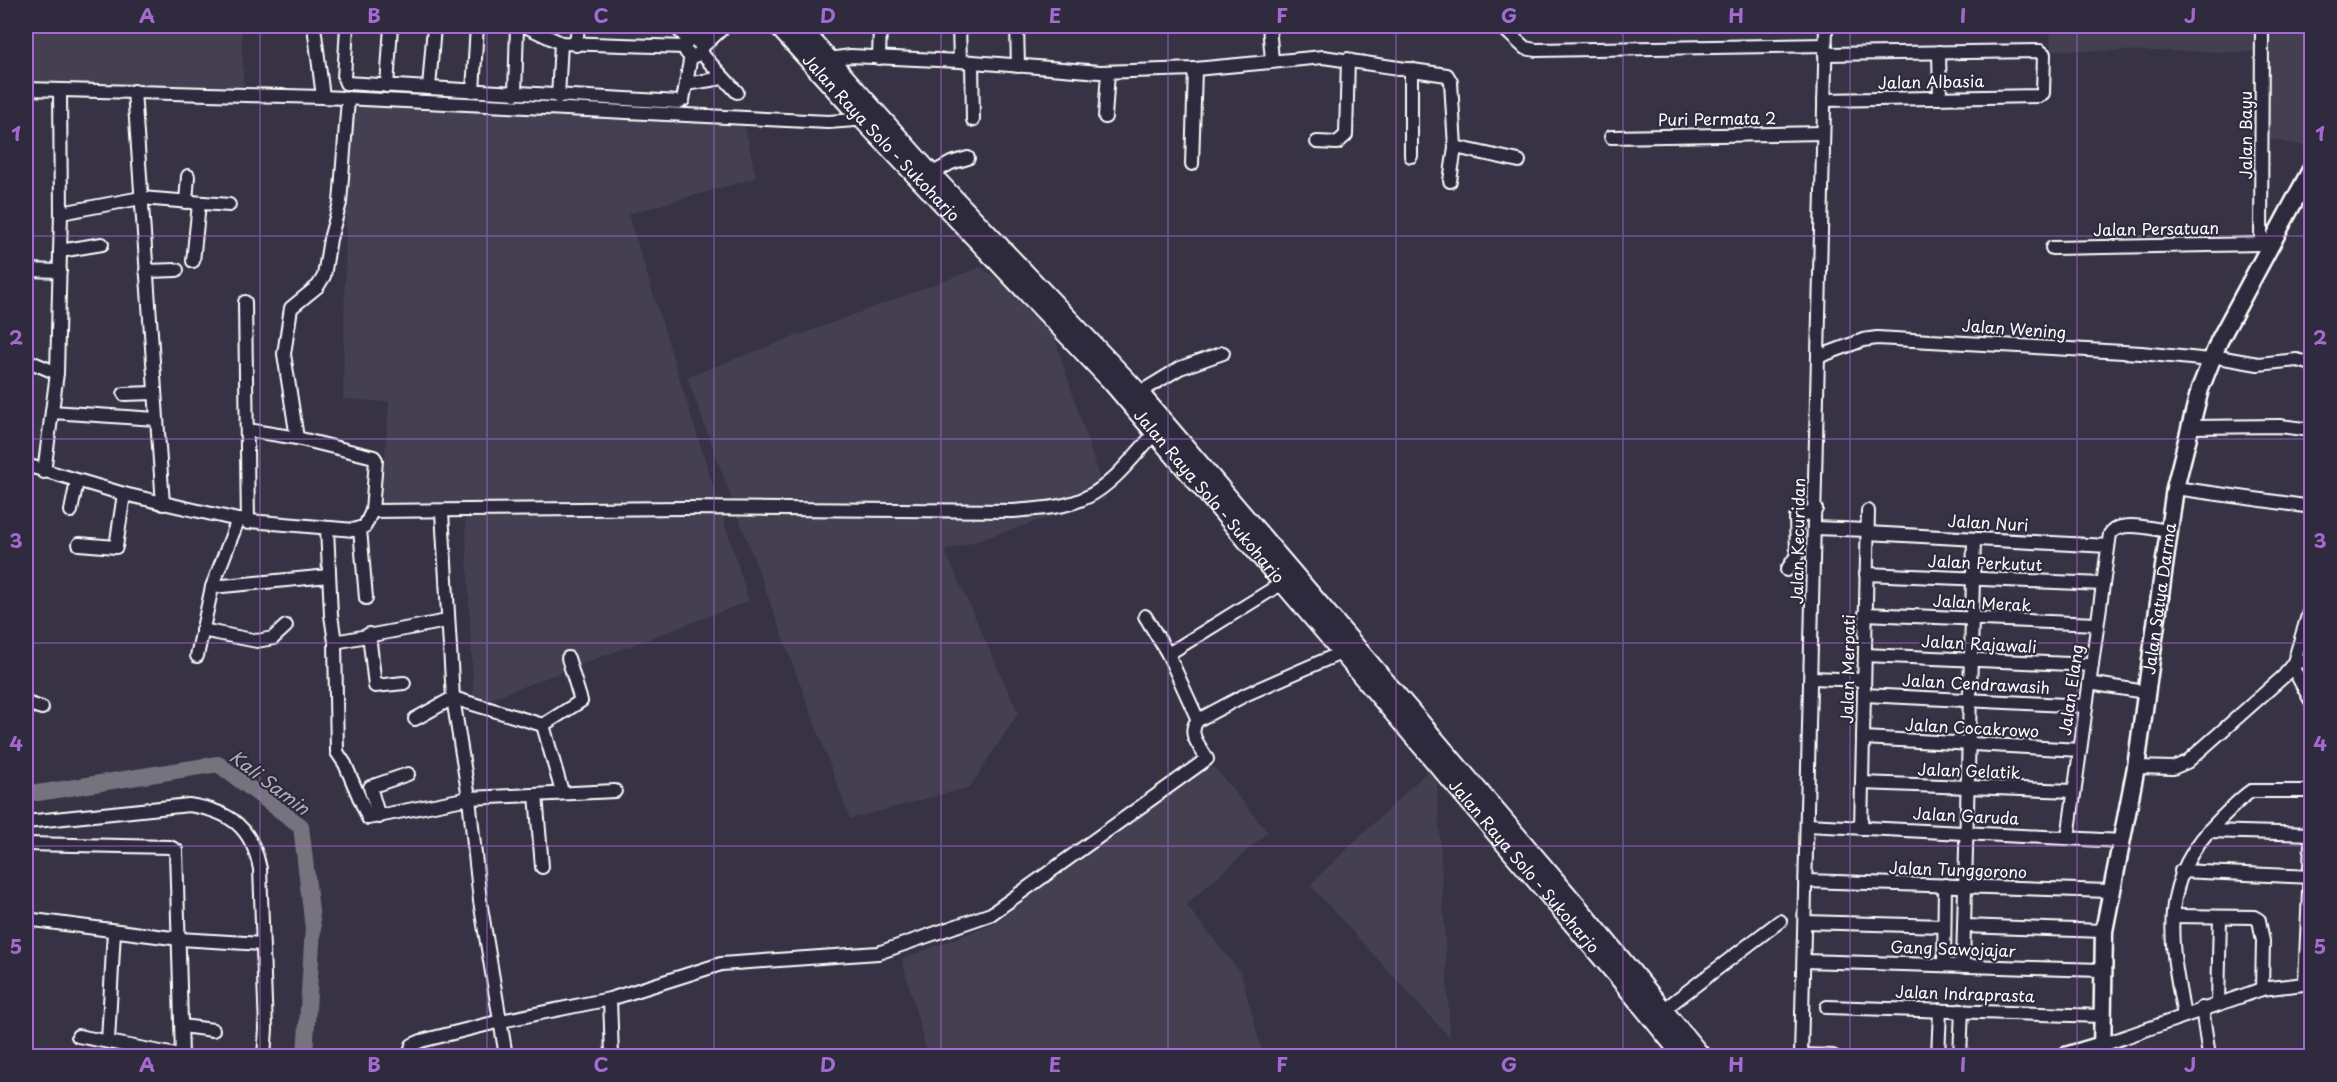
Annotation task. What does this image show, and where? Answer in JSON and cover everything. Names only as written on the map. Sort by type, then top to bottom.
[{"type":"main road","name":"Jalan Raya Solo - Sukoharjo","points":[[778,26],[823,63]]},
{"type":"main road","name":"Jalan Raya Solo - Sukoharjo","points":[[799,26],[823,63],[871,118],[1156,432],[1194,465]]},
{"type":"main road","name":"Jalan Raya Solo - Sukoharjo","points":[[871,118],[931,174],[1139,393],[1217,493],[1581,923]]},
{"type":"main road","name":"Jalan Satya Darma","points":[[2102,1051],[2102,970],[2109,891],[2122,841],[2136,767],[2175,488],[2211,358],[2263,247],[2312,168]]},
{"type":"main road","name":"Jalan Raya Solo - Sukoharjo","points":[[1217,493],[1284,582],[1628,977]]},
{"type":"main road","points":[[1628,977],[1663,1010],[1701,1056]]},
{"type":"main road","points":[[1628,977],[1683,1056]]},
{"type":"main road","points":[[2065,1056],[2102,1051]]},
{"type":"street","points":[[314,26],[323,97]]},
{"type":"street","points":[[347,26],[345,81],[350,84],[679,102],[683,100],[694,47],[710,26]]},
{"type":"street","points":[[387,86],[391,26]]},
{"type":"street","points":[[429,88],[434,26]]},
{"type":"street","points":[[473,91],[477,26]]},
{"type":"street","points":[[515,94],[517,26]]},
{"type":"street","points":[[525,26],[561,43],[576,45],[694,47],[725,26]]},
{"type":"street","points":[[576,45],[578,26]]},
{"type":"street","points":[[675,26],[737,92]]},
{"type":"street","points":[[879,58],[880,26]]},
{"type":"street","points":[[959,26],[973,120]]},
{"type":"street","points":[[1017,26],[1018,66]]},
{"type":"street","points":[[1269,26],[1272,60]]},
{"type":"street","points":[[1501,26],[1526,48],[1536,50],[1939,52],[1940,98]]},
{"type":"street","name":"Jalan Kecuridan","points":[[1801,1056],[1812,678],[1826,26]]},
{"type":"street","name":"Jalan Bayu","points":[[2262,26],[2263,247]]},
{"type":"street","points":[[558,97],[561,43]]},
{"type":"street","name":"Jalan Albasia","points":[[1824,100],[2039,96],[2043,93],[2044,54],[2040,51],[1939,52]]},
{"type":"street","points":[[823,63],[851,56],[966,61],[1108,72],[1195,69],[1323,57],[1411,69],[1449,78],[1455,147],[1450,181]]},
{"type":"street","points":[[1317,142],[1337,143],[1346,135],[1348,59]]},
{"type":"street","points":[[1192,164],[1195,69]]},
{"type":"street","points":[[1411,69],[1411,156]]},
{"type":"street","points":[[1105,117],[1108,72]]},
{"type":"street","points":[[686,84],[723,78]]},
{"type":"street","points":[[26,89],[323,97],[828,122],[871,118]]},
{"type":"street","points":[[44,472],[57,373],[61,213],[60,90]]},
{"type":"street","points":[[134,91],[163,504]]},
{"type":"street","points":[[297,438],[285,364],[284,340],[291,308],[318,286],[324,276],[330,239],[340,203],[348,99]]},
{"type":"street","name":"Puri Permata 2","points":[[1611,138],[1824,134]]},
{"type":"street","points":[[1455,147],[1520,161]]},
{"type":"street","points":[[931,174],[951,163],[968,158]]},
{"type":"street","points":[[186,202],[188,176]]},
{"type":"street","points":[[61,213],[141,198],[229,205]]},
{"type":"street","points":[[193,261],[199,204]]},
{"type":"street","points":[[60,251],[102,244]]},
{"type":"street","name":"Jalan Persatuan","points":[[2052,248],[2263,247]]},
{"type":"street","points":[[26,270],[58,271]]},
{"type":"street","points":[[146,271],[177,270]]},
{"type":"street","points":[[197,656],[212,587],[243,521],[247,430],[245,302]]},
{"type":"street","name":"Jalan Wening","points":[[1818,357],[1863,340],[1877,338],[2141,353],[2258,364],[2297,360],[2312,364]]},
{"type":"street","points":[[1139,393],[1180,368],[1222,352]]},
{"type":"street","points":[[26,360],[57,373]]},
{"type":"street","points":[[124,394],[154,393]]},
{"type":"street","points":[[52,412],[156,419]]},
{"type":"street","points":[[2191,427],[2280,426],[2312,430]]},
{"type":"street","points":[[26,465],[124,495],[243,521],[360,529],[368,522],[372,511],[375,458],[297,438],[247,430]]},
{"type":"street","points":[[372,511],[684,508],[1023,510],[1088,497],[1105,486],[1156,432]]},
{"type":"street","points":[[72,511],[77,481]]},
{"type":"street","points":[[2175,488],[2312,507]]},
{"type":"street","points":[[79,544],[116,547],[124,495]]},
{"type":"street","points":[[1787,570],[1797,555],[1796,518],[1816,509]]},
{"type":"street","name":"Jalan Merpati","points":[[1861,828],[1868,511]]},
{"type":"street","points":[[442,512],[453,698],[470,798],[483,922],[506,1056]]},
{"type":"street","points":[[2108,546],[2112,530],[2120,527],[2168,531]]},
{"type":"street","points":[[327,528],[335,642],[337,752],[345,764],[368,818],[470,798],[615,791]]},
{"type":"street","name":"Jalan Nuri","points":[[1815,528],[2108,546]]},
{"type":"street","points":[[360,529],[366,598]]},
{"type":"street","points":[[1963,965],[1974,539]]},
{"type":"street","name":"Jalan Elang","points":[[2068,838],[2108,546]]},
{"type":"street","name":"Jalan Perkutut","points":[[1866,574],[2103,584]]},
{"type":"street","points":[[212,587],[329,576]]},
{"type":"street","points":[[1168,654],[1284,582]]},
{"type":"street","points":[[2136,767],[2173,768],[2187,762],[2293,664],[2312,602]]},
{"type":"street","name":"Jalan Merak","points":[[1865,614],[2097,624]]},
{"type":"street","points":[[1145,616],[1168,654],[1198,720]]},
{"type":"street","points":[[335,642],[447,621]]},
{"type":"street","points":[[202,630],[257,640],[273,638],[286,626]]},
{"type":"street","points":[[369,634],[375,686],[404,683]]},
{"type":"street","points":[[409,1056],[412,1045],[421,1041],[501,1021],[610,999],[720,964],[878,953],[991,914],[1207,759],[1193,734],[1194,725],[1198,720],[1248,694],[1344,652]]},
{"type":"street","name":"Jalan Rajawali","points":[[1864,655],[2091,665]]},
{"type":"street","points":[[415,719],[453,698],[543,725],[580,701],[568,658]]},
{"type":"street","points":[[2293,664],[2312,661]]},
{"type":"street","points":[[2293,664],[2312,703]]},
{"type":"street","points":[[1812,678],[1864,680]]},
{"type":"street","points":[[2089,683],[2145,692]]},
{"type":"street","name":"Jalan Cendrawasih","points":[[1864,695],[2086,706]]},
{"type":"street","points":[[26,704],[42,708]]},
{"type":"street","points":[[543,725],[562,792]]},
{"type":"street","name":"Jalan Cocakrowo","points":[[1863,738],[2080,750]]},
{"type":"street","points":[[379,817],[370,787],[408,774]]},
{"type":"street","name":"Jalan Gelatik","points":[[1862,783],[2074,791]]},
{"type":"street","points":[[2184,1015],[2172,946],[2173,916],[2181,872],[2189,856],[2208,831],[2251,791],[2312,791]]},
{"type":"street","points":[[536,795],[542,867]]},
{"type":"street","points":[[26,822],[189,805],[212,808],[247,832],[256,851],[260,869],[266,1029],[264,1056]]},
{"type":"street","points":[[2102,1051],[2202,1008],[2262,989],[2308,983],[2312,819]]},
{"type":"street","name":"Jalan Garuda","points":[[1808,825],[2122,841]]},
{"type":"street","points":[[2208,831],[2311,834]]},
{"type":"street","points":[[26,844],[174,847],[178,854],[182,1056],[78,1035]]},
{"type":"street","points":[[2181,872],[2311,877]]},
{"type":"street","name":"Jalan Tunggorono","points":[[1806,881],[2109,891]]},
{"type":"street","points":[[1944,965],[1945,885]]},
{"type":"street","points":[[2173,916],[2254,917],[2259,920],[2263,941],[2262,989]]},
{"type":"street","points":[[2218,1003],[2220,917]]},
{"type":"street","points":[[26,920],[180,939],[262,944]]},
{"type":"street","points":[[1663,1010],[1780,921]]},
{"type":"street","points":[[1805,922],[1944,926]]},
{"type":"street","points":[[1964,926],[2104,931]]},
{"type":"street","points":[[108,1041],[114,931]]},
{"type":"street","name":"Gang Sawojajar","points":[[1804,961],[2102,970]]},
{"type":"street","points":[[610,999],[612,1056]]},
{"type":"street","name":"Jalan Indraprasta","points":[[1827,1007],[2102,1016]]},
{"type":"street","points":[[2202,1008],[2209,1056]]},
{"type":"street","points":[[1938,1056],[1940,1010]]},
{"type":"street","points":[[1960,1056],[1962,1010]]},
{"type":"street","points":[[182,1026],[213,1030]]},
{"type":"street","points":[[1801,1056],[1833,1056]]},
{"type":"shaded area","points":[[26,26],[241,26],[244,95],[26,89]]},
{"type":"shaded area","points":[[2050,26],[2311,26],[2310,147],[2261,137],[2254,52],[2051,50]]},
{"type":"shaded area","points":[[348,99],[743,117],[756,178],[628,214],[749,601],[474,705],[465,513],[381,511],[389,402],[343,399]]},
{"type":"shaded area","points":[[981,267],[1047,314],[1106,499],[945,551],[1018,713],[970,787],[850,819],[687,377]]},
{"type":"shaded area","points":[[1207,759],[1268,832],[1186,905],[1241,973],[1263,1056],[928,1056],[902,959],[994,924]]},
{"type":"shaded area","points":[[1436,763],[1450,1038],[1310,885]]},
{"type":"waterway","name":"Kali Samin","points":[[26,791],[38,793],[218,764],[301,826],[313,928],[305,1056]]}]
